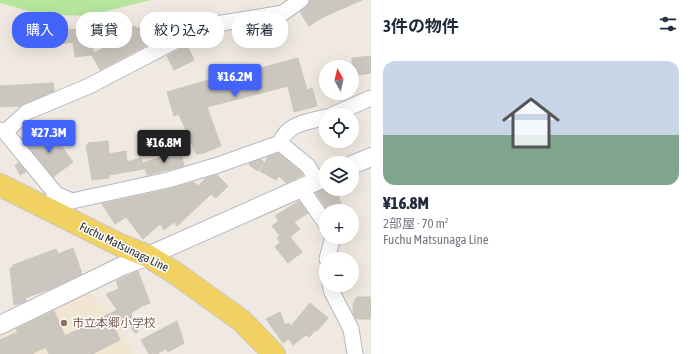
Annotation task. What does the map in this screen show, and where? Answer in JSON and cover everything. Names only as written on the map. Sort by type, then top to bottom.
[{"type":"main road","name":"Fuchu Matsunaga Line","points":[[0,185],[52,201],[120,245],[148,256],[175,273],[242,321],[274,354]]},
{"type":"street","points":[[280,143],[218,165],[168,180],[72,201],[52,201],[2,131],[27,112],[89,86],[204,26],[282,13],[301,0]]},
{"type":"street","points":[[348,108],[371,98]]},
{"type":"street","points":[[280,143],[283,134],[297,124],[319,119]]},
{"type":"street","points":[[280,143],[308,166],[315,182],[321,204]]},
{"type":"street","points":[[359,162],[371,157]]},
{"type":"street","points":[[0,324],[122,266],[148,256],[315,182]]},
{"type":"street","points":[[332,292],[351,329],[355,354]]},
{"type":"shaded area","name":"市立本郷小学校","points":[[85,287],[115,318],[133,354],[0,354],[0,329]]},
{"type":"green space","points":[[0,0],[151,0],[102,12],[76,12],[76,16],[68,15],[68,12],[32,12],[0,3]]},
{"type":"building","points":[[310,0],[362,0],[321,18],[309,26],[300,12],[307,7]]},
{"type":"building","points":[[135,26],[136,28],[140,28],[140,48],[142,48],[100,70],[92,55],[75,57],[73,42],[68,43],[68,29],[76,30],[76,48],[92,48],[94,53],[103,48],[132,48],[132,28]]},
{"type":"building","points":[[182,48],[188,48],[194,60],[174,70],[167,56]]},
{"type":"building","points":[[371,56],[371,73],[359,75],[359,60],[352,60],[352,58]]},
{"type":"building","points":[[298,58],[307,90],[312,88],[317,106],[294,112],[288,86],[207,107],[221,146],[201,154],[196,154],[179,114],[174,116],[167,92],[236,72],[261,66],[261,68]]},
{"type":"building","points":[[53,83],[54,91],[21,106],[0,107],[0,86]]},
{"type":"building","points":[[28,132],[37,142],[55,137],[73,162],[53,177],[21,138]]},
{"type":"building","points":[[108,141],[109,154],[126,151],[127,162],[141,158],[144,169],[109,175],[109,178],[92,180],[86,145],[88,145],[88,143]]},
{"type":"building","points":[[181,152],[184,166],[147,175],[143,163]]},
{"type":"building","points":[[278,153],[303,175],[286,183],[279,176],[276,180],[260,171],[268,157]]},
{"type":"building","points":[[260,159],[264,162],[258,171],[249,165],[250,163]]},
{"type":"building","points":[[19,163],[26,172],[20,175],[15,165]]},
{"type":"building","points":[[217,175],[228,186],[216,198],[211,194],[177,226],[174,222],[164,230],[160,224],[143,239],[126,217],[115,224],[102,204],[170,189],[194,182],[198,186],[206,178]]},
{"type":"building","points":[[319,192],[319,196],[340,196],[338,197],[341,203],[323,204],[316,193]]},
{"type":"building","points":[[299,201],[308,213],[294,222],[300,229],[290,237],[302,252],[288,263],[275,247],[280,242],[277,238],[280,236],[272,226],[279,221],[275,216]]},
{"type":"building","points":[[73,248],[82,274],[50,289],[25,298],[26,301],[14,305],[10,268],[13,268],[13,265],[56,249],[58,254]]},
{"type":"building","points":[[138,271],[150,303],[131,313],[138,332],[135,333],[124,318],[113,324],[120,340],[92,354],[49,354],[46,347],[31,354],[0,354],[0,340],[18,332],[16,329],[54,311],[65,336],[117,310],[106,294],[119,289],[116,281]]},
{"type":"building","points":[[357,297],[371,297],[371,319],[356,319],[353,313],[353,304]]},
{"type":"building","points":[[310,303],[328,318],[317,331],[316,330],[309,337],[306,335],[293,345],[289,339],[283,343],[266,319],[280,312],[285,325],[289,323],[291,326]]},
{"type":"building","points":[[177,321],[184,343],[168,352],[166,349],[157,354],[149,354],[141,340]]},
{"type":"place","name":"市立本郷小学校","points":[[64,323]]}]
